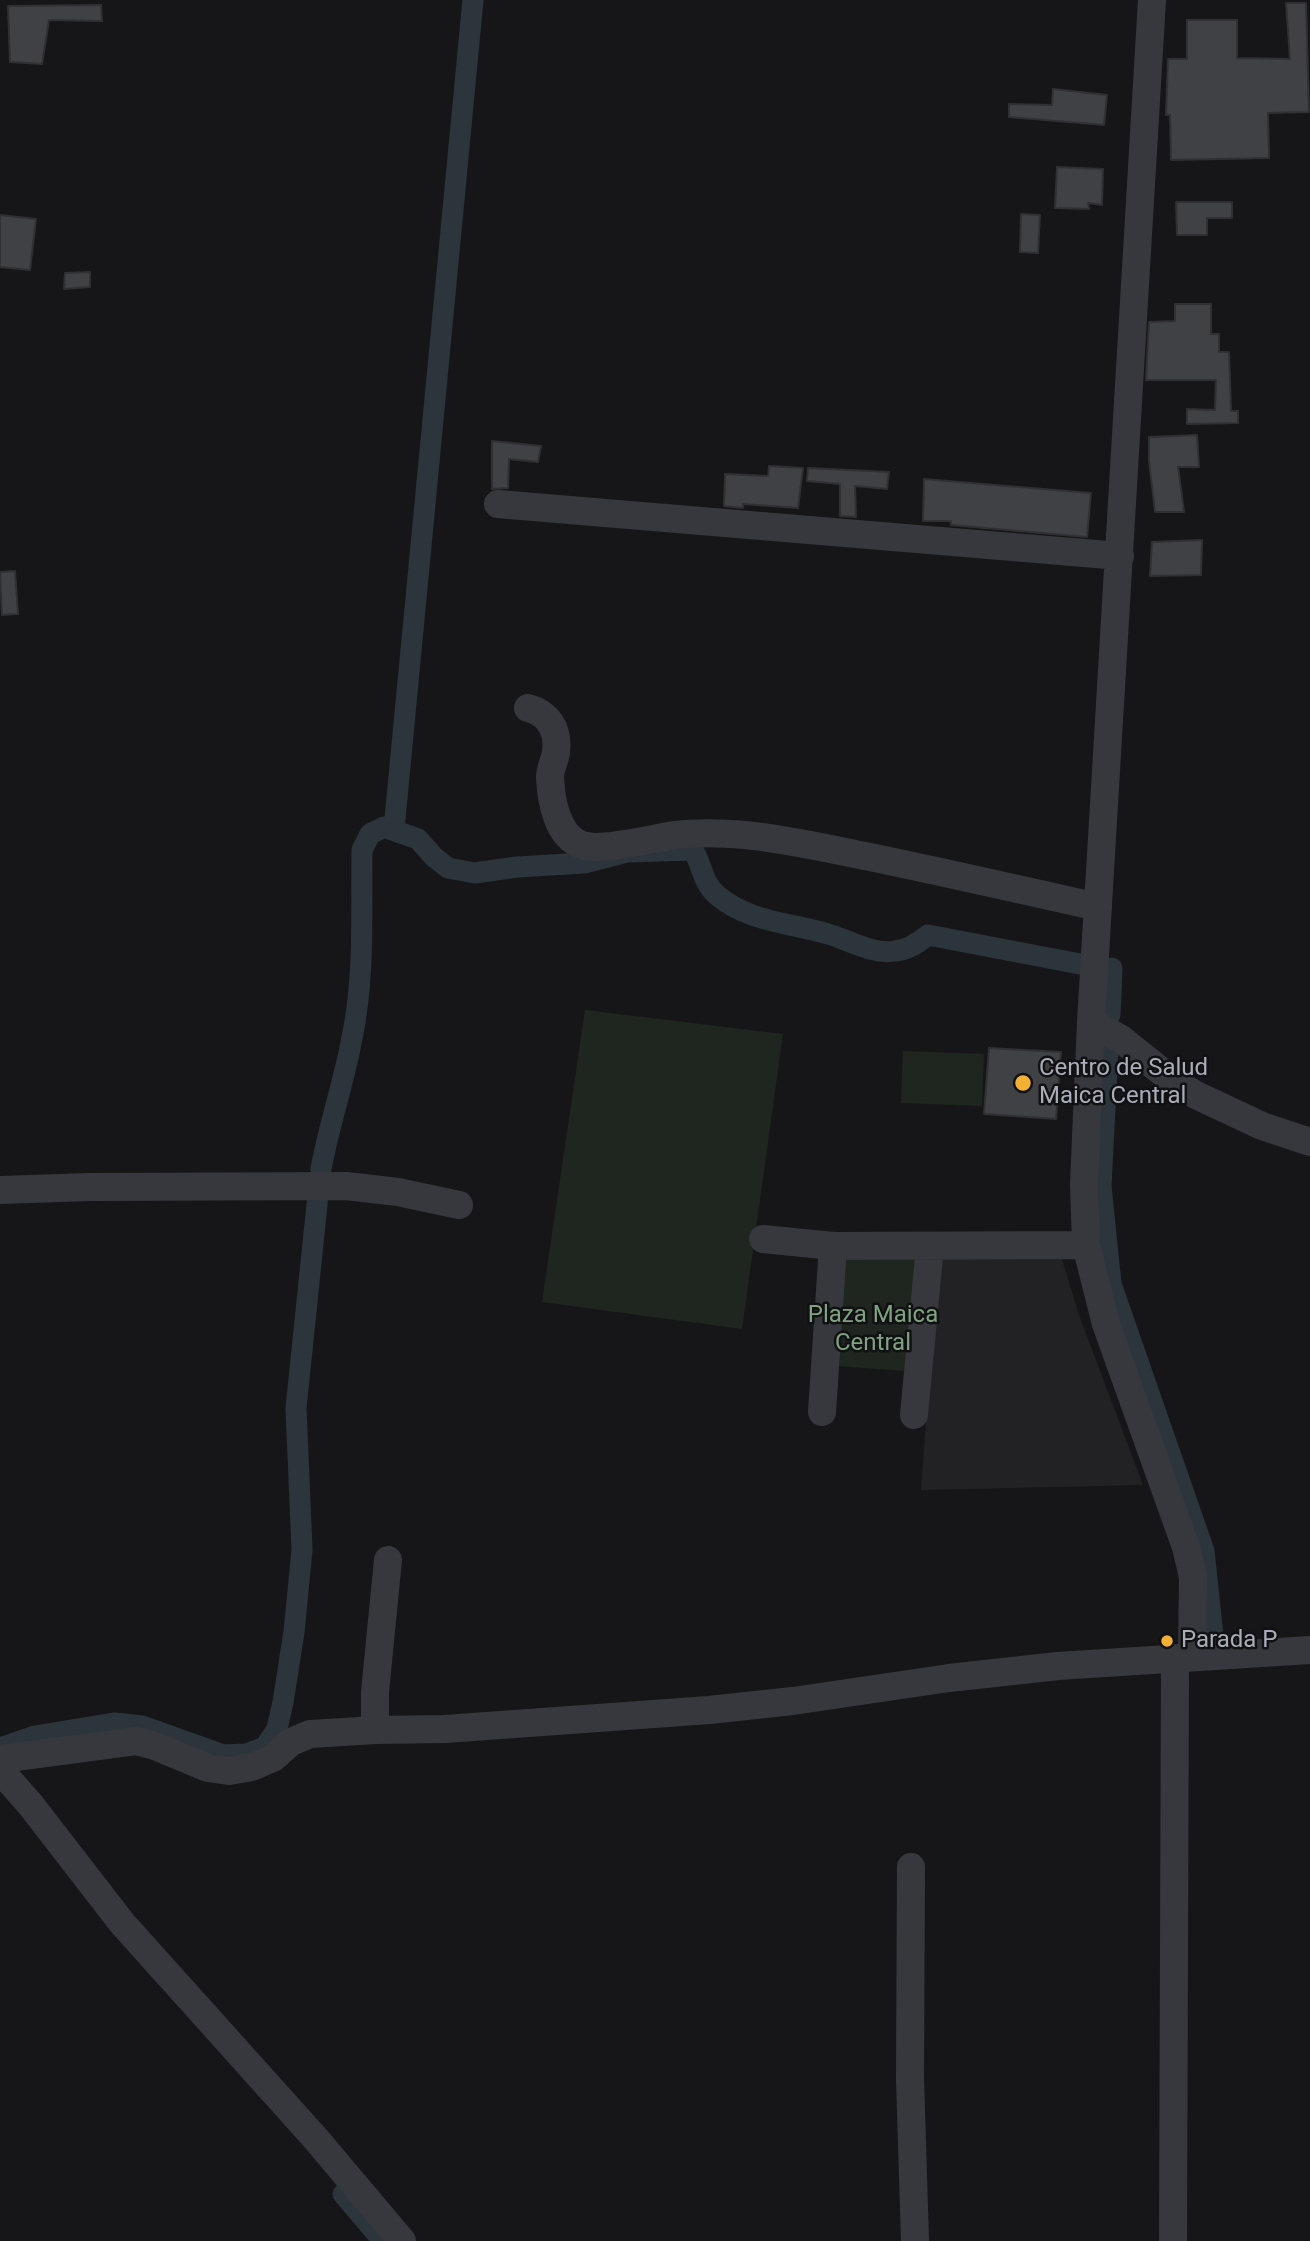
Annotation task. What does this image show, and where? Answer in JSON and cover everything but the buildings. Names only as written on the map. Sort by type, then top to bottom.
[{"type":"street","points":[[1152,0],[1090,1022],[1084,1184],[1086,1245],[1106,1324],[1186,1547],[1193,1577],[1183,1657],[1173,2241]]},
{"type":"street","points":[[498,504],[1120,556]]},
{"type":"street","points":[[528,708],[541,711],[549,720],[556,749],[550,775],[561,828],[572,841],[584,846],[601,847],[677,835],[747,835],[925,868],[1098,907]]},
{"type":"street","points":[[1090,1022],[1121,1039],[1172,1080],[1196,1095],[1262,1126],[1310,1142]]},
{"type":"street","points":[[0,1190],[335,1185],[398,1192],[459,1205]]},
{"type":"street","points":[[763,1239],[833,1245],[1086,1245]]},
{"type":"street","points":[[822,1412],[833,1245]]},
{"type":"street","points":[[914,1415],[930,1246]]},
{"type":"street","points":[[375,1730],[374,1692],[388,1560]]},
{"type":"street","points":[[0,1759],[136,1741],[208,1768],[229,1771],[252,1767],[273,1758],[291,1742],[310,1734],[445,1729],[709,1710],[793,1702],[949,1678],[1058,1665],[1310,1650]]},
{"type":"street","points":[[0,1770],[30,1804],[122,1923],[316,2139],[402,2241]]},
{"type":"street","points":[[911,1867],[910,2078],[915,2241]]},
{"type":"shaded area","points":[[1060,1253],[1079,1315],[1143,1485],[921,1490],[938,1254]]},
{"type":"green space","points":[[585,1010],[783,1034],[742,1329],[542,1302]]},
{"type":"green space","points":[[903,1051],[984,1054],[982,1106],[901,1103]]},
{"type":"green space","name":"Plaza Maica Central","points":[[842,1255],[917,1258],[905,1371],[837,1366]]},
{"type":"waterway","points":[[394,829],[473,0]]},
{"type":"waterway","points":[[321,1169],[356,1015],[362,944],[362,850],[370,834],[384,827],[418,839],[448,868],[475,873],[517,867],[584,863],[627,852],[693,850],[713,891],[730,905],[757,917],[828,934],[878,951],[904,949],[928,935],[1080,964]]},
{"type":"waterway","points":[[1110,1015],[1112,968]]},
{"type":"waterway","points":[[1108,1049],[1101,1186],[1111,1284],[1204,1551],[1214,1645],[1238,1644]]},
{"type":"waterway","points":[[3,1747],[35,1736],[114,1723],[142,1726],[223,1755],[246,1754],[265,1747],[277,1729],[294,1632],[302,1550],[296,1408],[318,1195]]},
{"type":"waterway","points":[[343,2194],[383,2241]]},
{"type":"place","name":"Centro de Salud Maica Central","points":[[1023,1083]]},
{"type":"place","name":"Parada P","points":[[1167,1641]]}]
